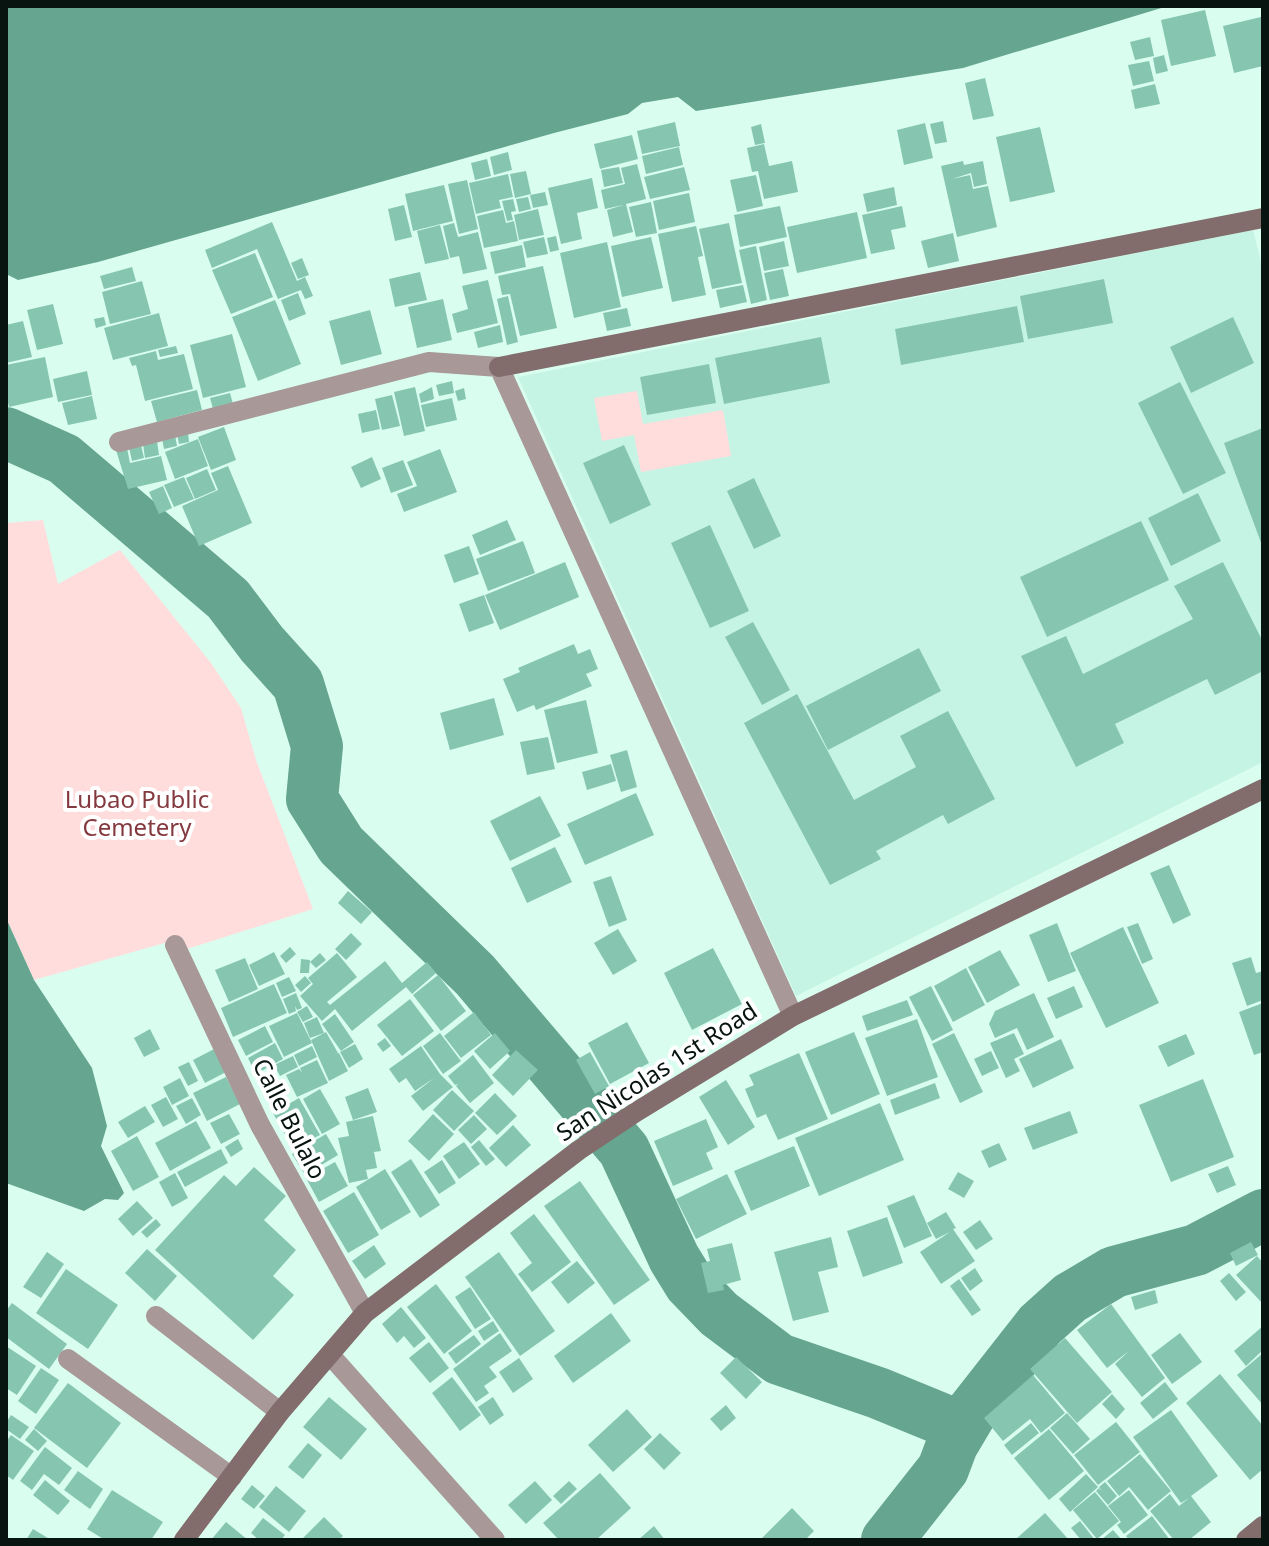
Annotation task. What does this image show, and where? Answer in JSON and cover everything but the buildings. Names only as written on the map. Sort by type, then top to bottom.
[{"type":"main road","points":[[499,367],[1263,218]]},
{"type":"main road","name":"San Nicolas 1st Road","points":[[184,1540],[280,1412],[365,1313],[579,1150],[793,1016],[1263,789]]},
{"type":"main road","points":[[1246,1540],[1263,1526]]},
{"type":"street","points":[[119,442],[429,362],[499,367],[793,1016]]},
{"type":"street","name":"Calle Bulalo","points":[[175,945],[260,1125],[365,1313]]},
{"type":"street","points":[[156,1316],[280,1412]]},
{"type":"street","points":[[331,1356],[495,1540]]},
{"type":"street","points":[[68,1359],[232,1477]]},
{"type":"shaded area","points":[[6,6],[1168,6],[963,68],[696,111],[678,97],[642,103],[628,114],[98,262],[18,280],[6,274]]},
{"type":"shaded area","points":[[1253,230],[1263,270],[1263,762],[796,996],[518,377]]},
{"type":"shaded area","points":[[6,918],[34,980],[92,1068],[107,1126],[101,1146],[124,1193],[118,1200],[105,1199],[84,1211],[6,1183]]},
{"type":"green space","points":[[637,391],[643,424],[723,410],[731,456],[641,472],[634,435],[602,441],[594,398]]},
{"type":"green space","name":"Lubao Public Cemetery","points":[[43,520],[58,584],[120,550],[211,663],[241,708],[256,760],[313,909],[187,949],[182,938],[34,980],[6,918],[6,523]]},
{"type":"waterway","points":[[6,433],[64,459],[228,599],[298,684],[317,746],[312,799],[341,845],[475,975],[624,1150],[674,1258],[690,1284],[719,1314],[779,1359],[878,1393],[961,1427]]},
{"type":"waterway","points":[[887,1540],[943,1469],[952,1445],[971,1413],[1040,1325],[1070,1298],[1114,1272],[1196,1250],[1263,1215]]}]
